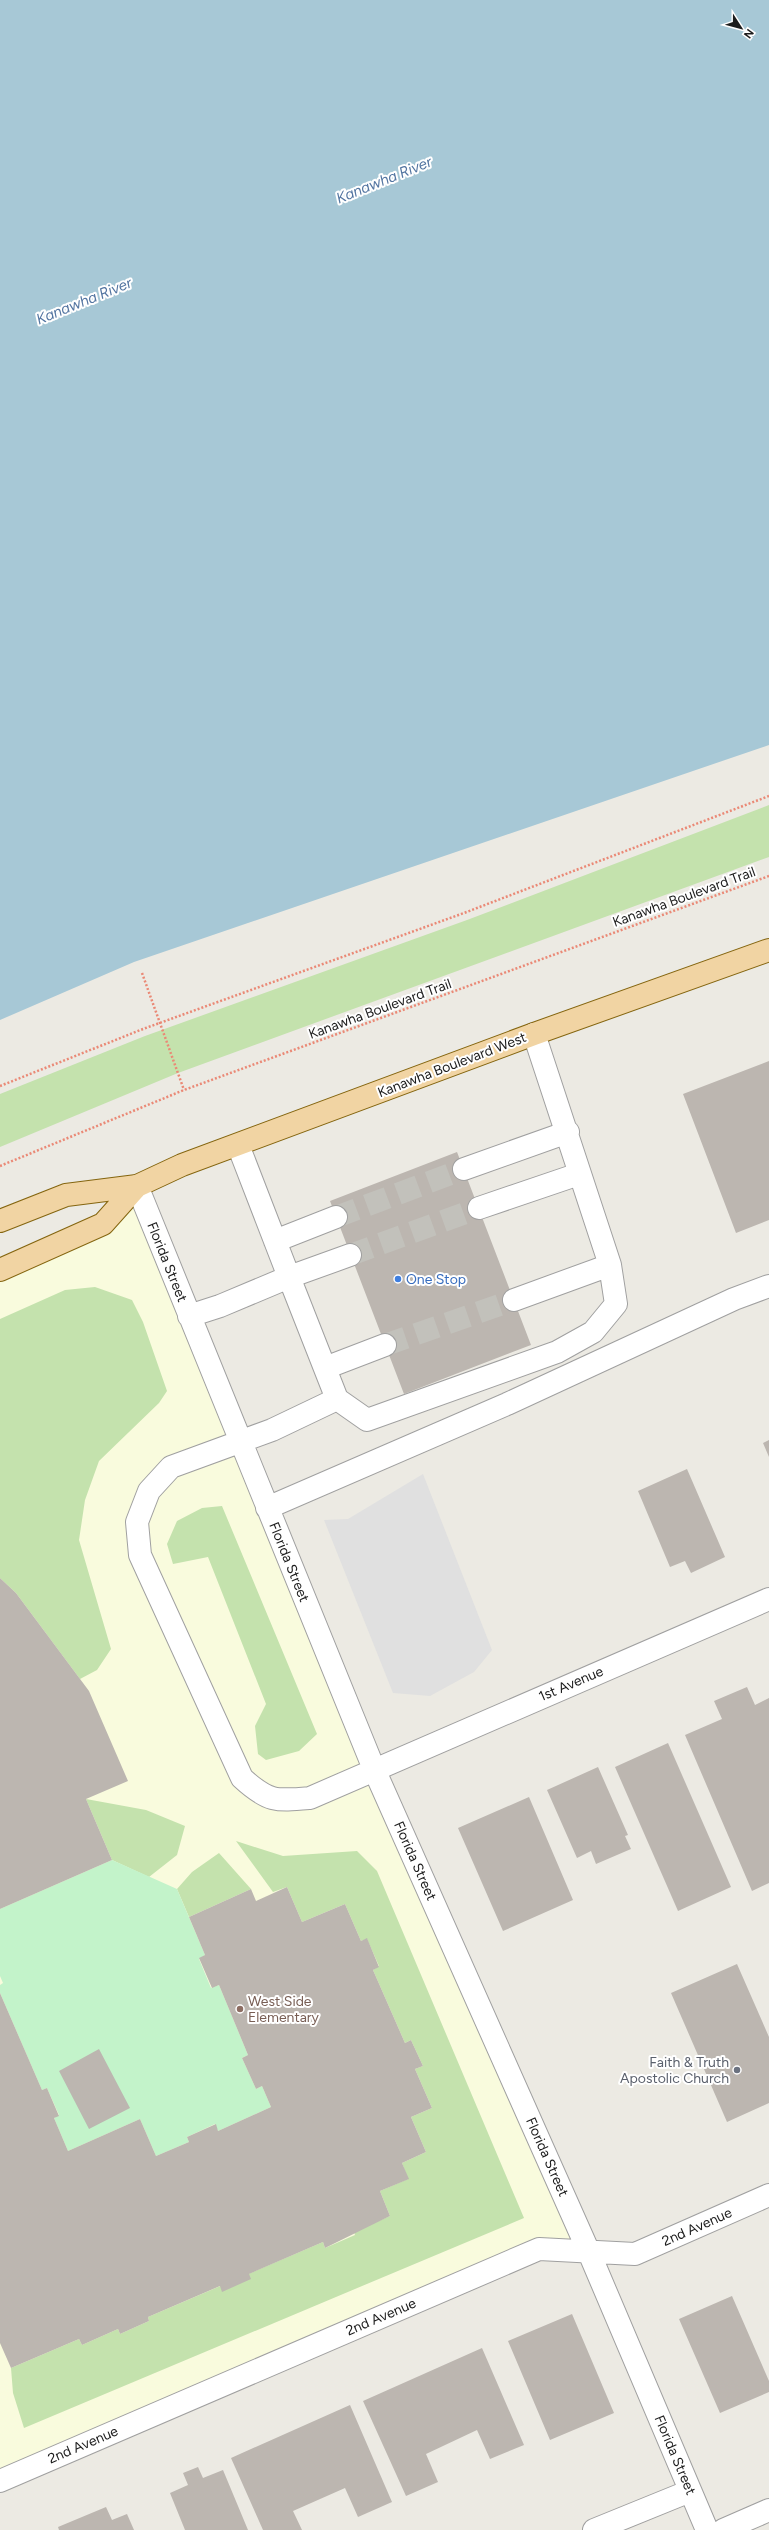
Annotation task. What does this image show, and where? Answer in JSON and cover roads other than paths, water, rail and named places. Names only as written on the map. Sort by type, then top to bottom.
[{"type":"main road","name":"Kanawha Boulevard West","points":[[0,1221],[66,1195],[137,1186],[182,1165],[534,1034],[769,950]]},
{"type":"main road","name":"Kanawha Boulevard West","points":[[0,1270],[103,1224],[137,1186]]},
{"type":"street","points":[[238,1145],[337,1400],[368,1420],[557,1352],[593,1332],[616,1304],[610,1265],[579,1174],[568,1132],[534,1034]]},
{"type":"street","points":[[464,1169],[568,1132]]},
{"type":"street","points":[[479,1208],[579,1174]]},
{"type":"street","name":"Florida Street","points":[[137,1186],[374,1769],[588,2250],[707,2530]]},
{"type":"street","points":[[275,1241],[336,1217]]},
{"type":"street","points":[[189,1316],[220,1306],[289,1276],[350,1255]]},
{"type":"street","points":[[514,1300],[610,1265]]},
{"type":"street","points":[[267,1508],[508,1404],[734,1299],[769,1286]]},
{"type":"street","points":[[325,1368],[385,1345]]},
{"type":"street","name":"1st Avenue","points":[[337,1400],[272,1430],[171,1467],[149,1491],[137,1522],[140,1555],[242,1778],[259,1794],[280,1800],[310,1798],[769,1599]]},
{"type":"street","name":"2nd Avenue","points":[[0,2481],[539,2249],[588,2250],[635,2254],[769,2195]]},
{"type":"street","points":[[594,2530],[690,2491]]},
{"type":"street","points":[[723,2530],[769,2510]]},
{"type":"water","name":"Kanawha River","points":[[0,0],[769,0],[769,745],[134,962],[0,1020]]},
{"type":"tunnel","points":[[336,1217],[464,1169]]},
{"type":"tunnel","points":[[350,1255],[479,1208]]},
{"type":"tunnel","points":[[385,1345],[514,1300]]},
{"type":"place","name":"One Stop","points":[[398,1279]]},
{"type":"place","name":"West Side Elementary","points":[[240,2009]]},
{"type":"place","name":"Faith & Truth Apostolic Church","points":[[737,2070]]}]
